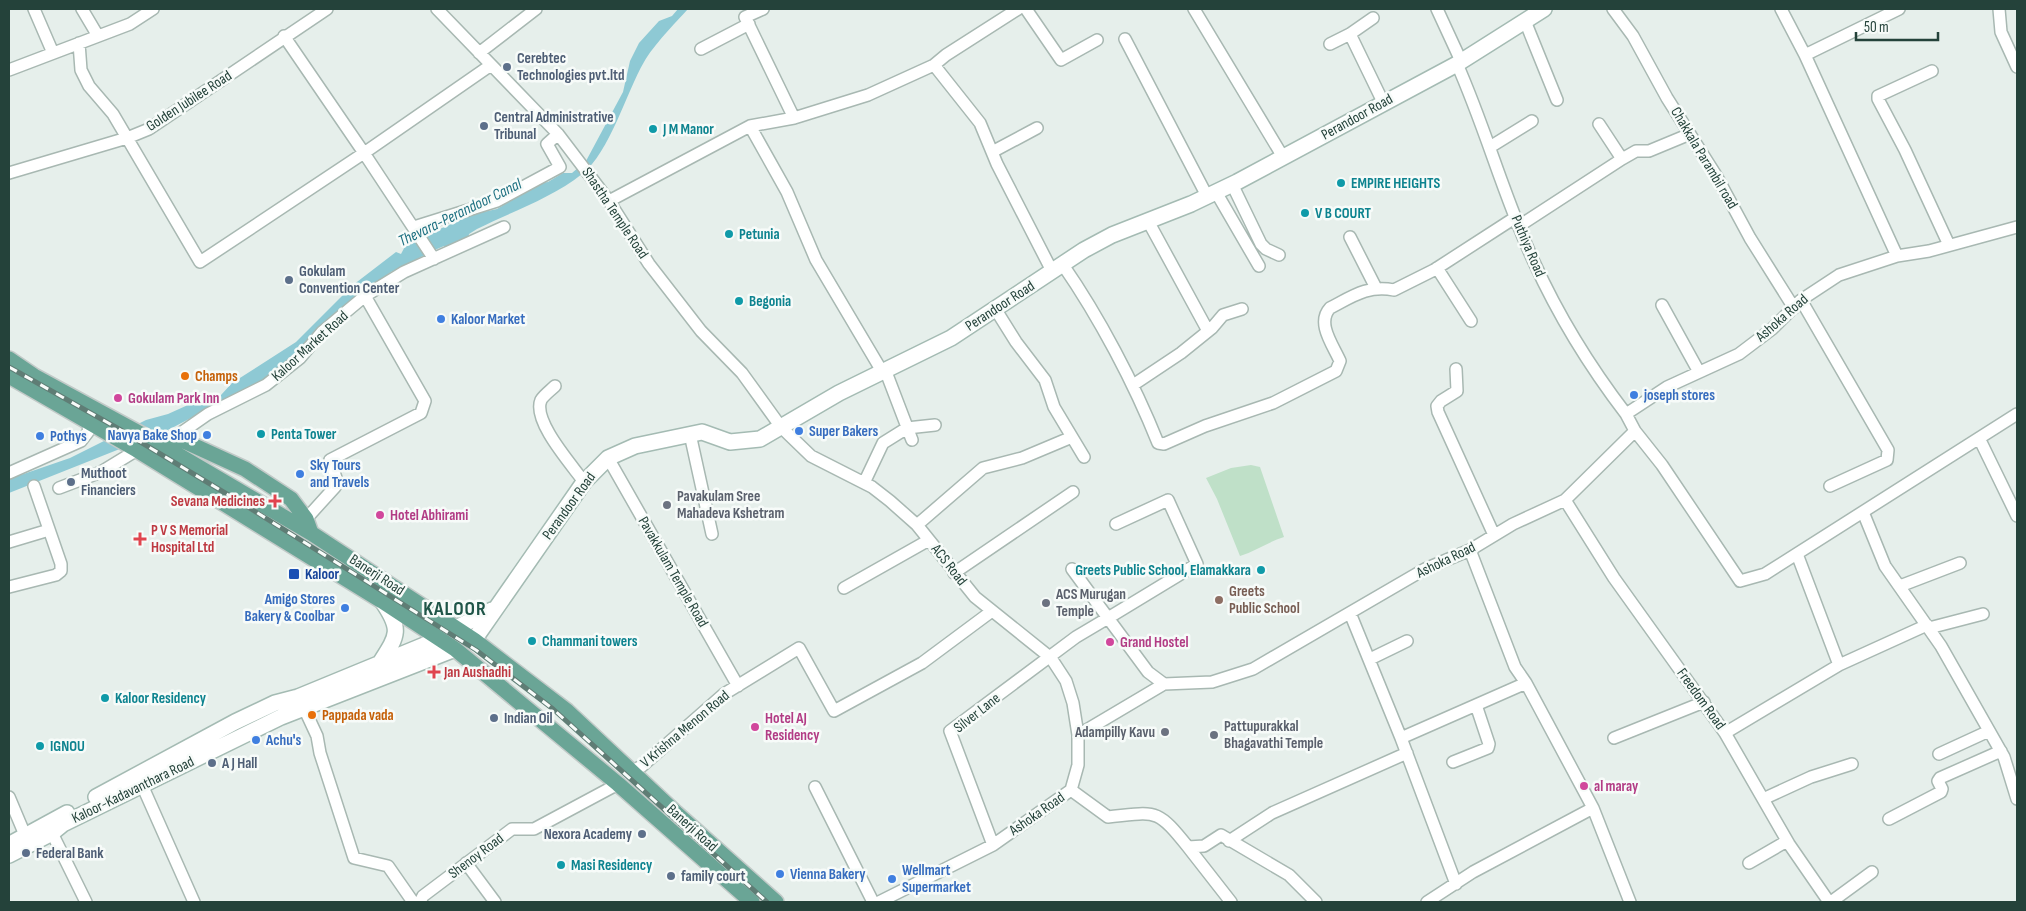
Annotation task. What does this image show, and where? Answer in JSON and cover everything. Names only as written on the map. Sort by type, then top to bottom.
[{"type":"main road","name":"Perandoor Road","points":[[474,640],[584,482],[608,458],[635,446],[702,432],[730,442],[760,439],[840,393],[951,338],[1112,234],[1148,221],[1232,184],[1459,63],[1544,9]]},
{"type":"main road","name":"Banerji Road","points":[[9,359],[122,422],[169,442],[227,485],[308,526],[474,640],[567,711],[776,902]]},
{"type":"main road","name":"Banerji Road","points":[[9,376],[90,421],[108,434],[382,601],[455,649],[623,788],[752,902]]},
{"type":"main road","points":[[169,442],[245,469],[291,499],[308,526]]},
{"type":"main road","points":[[219,501],[227,485]]},
{"type":"main road","points":[[380,663],[395,640],[395,620],[382,601]]},
{"type":"main road","name":"Perandoor Road","points":[[456,628],[495,609]]},
{"type":"main road","points":[[439,639],[456,628]]},
{"type":"main road","name":"Kaloor-Kadavanthara Road","points":[[9,856],[52,834],[63,824],[280,717],[301,702],[380,663],[439,639]]},
{"type":"main road","points":[[455,649],[474,640]]},
{"type":"main road","name":"Kaloor-Kadavanthara Road","points":[[9,845],[231,724],[275,703],[301,702],[455,649]]},
{"type":"main road","points":[[515,698],[525,678]]},
{"type":"main road","points":[[623,788],[636,776]]},
{"type":"street","points":[[34,9],[53,53]]},
{"type":"street","points":[[82,9],[98,36]]},
{"type":"street","points":[[9,70],[130,24],[151,9]]},
{"type":"street","name":"Golden Jubilee Road","points":[[9,174],[127,138],[148,129],[284,36],[327,9]]},
{"type":"street","name":"Shastha Temple Road","points":[[437,9],[558,134],[589,172],[649,264],[701,331],[742,373],[781,427]]},
{"type":"street","points":[[479,53],[536,9]]},
{"type":"street","points":[[763,9],[745,17],[794,118]]},
{"type":"street","points":[[609,201],[750,126],[794,118],[868,95],[934,64],[1018,9]]},
{"type":"street","points":[[1026,9],[1062,60],[1097,40]]},
{"type":"street","points":[[1194,9],[1283,157]]},
{"type":"street","name":"Puthiya Road","points":[[1437,9],[1459,63],[1517,222],[1534,262],[1565,326],[1603,385],[1626,414]]},
{"type":"street","name":"Chakkala Parambil road","points":[[1613,9],[1633,36],[1690,134],[1888,450],[1887,460],[1830,486]]},
{"type":"street","points":[[1781,9],[1805,55],[1897,256]]},
{"type":"street","points":[[1805,55],[1899,9]]},
{"type":"street","points":[[1999,9],[2001,32],[2016,61]]},
{"type":"street","points":[[1330,44],[1350,34],[1373,18]]},
{"type":"street","points":[[1525,21],[1557,100]]},
{"type":"street","points":[[702,49],[748,24]]},
{"type":"street","points":[[1350,34],[1383,102]]},
{"type":"street","points":[[284,36],[433,257]]},
{"type":"street","points":[[1125,39],[1212,194],[1259,266]]},
{"type":"street","points":[[79,43],[81,70],[85,78],[113,114],[200,262],[364,153],[491,65]]},
{"type":"street","points":[[934,64],[980,123],[992,152],[1057,268],[1079,288],[1133,385],[1158,443],[1164,444],[1205,426],[1273,403],[1336,371],[1340,361],[1324,325],[1326,312],[1330,308],[1364,291],[1383,287],[1394,290],[1438,268],[1636,151],[1649,151],[1690,134]]},
{"type":"street","points":[[1932,71],[1878,96],[1878,99],[1905,150],[1949,245]]},
{"type":"street","points":[[1490,147],[1532,121]]},
{"type":"street","points":[[1599,124],[1622,159]]},
{"type":"street","points":[[750,126],[787,192],[816,260],[885,372],[912,440]]},
{"type":"street","points":[[992,152],[1037,128]]},
{"type":"street","points":[[415,229],[498,201],[560,167],[547,144],[558,134]]},
{"type":"street","points":[[1232,184],[1262,244],[1266,249],[1279,255]]},
{"type":"street","points":[[1148,221],[1208,331]]},
{"type":"street","name":"Kaloor Market Road","points":[[169,442],[208,414],[266,385],[300,358],[322,332],[365,296],[433,257],[504,227]]},
{"type":"street","name":"Ashoka Road","points":[[1626,414],[1667,388],[1739,354],[1772,328],[1797,304],[1839,275],[1897,256],[1949,245],[2017,227]]},
{"type":"street","points":[[1350,237],[1376,288]]},
{"type":"street","points":[[1438,268],[1470,321]]},
{"type":"street","points":[[308,526],[335,487],[337,481],[330,460],[421,413],[425,401],[365,296]]},
{"type":"street","points":[[1662,305],[1699,372]]},
{"type":"street","points":[[1133,385],[1170,361],[1208,331],[1223,315],[1242,309]]},
{"type":"street","points":[[996,310],[1016,342],[1045,380],[1054,407],[1084,457]]},
{"type":"street","points":[[1456,369],[1457,391],[1440,400],[1437,406],[1438,412],[1494,535]]},
{"type":"street","points":[[555,386],[542,398],[540,409],[544,426],[584,482]]},
{"type":"street","points":[[1626,414],[1635,431],[1662,465],[1740,581],[1765,574],[2017,414]]},
{"type":"street","points":[[9,473],[81,440],[88,432],[90,421]]},
{"type":"street","points":[[864,483],[883,443],[907,428],[935,425]]},
{"type":"street","name":"ACS Road","points":[[781,427],[811,456],[864,483],[890,501],[916,525],[975,597],[1051,658],[1066,681],[1073,703],[1078,735]]},
{"type":"street","name":"Ashoka Road","points":[[879,902],[993,845],[1071,790],[1078,765],[1078,735],[1164,684],[1212,682],[1253,669],[1425,569],[1470,550],[1494,535],[1565,500],[1635,431]]},
{"type":"street","points":[[690,434],[712,534]]},
{"type":"street","points":[[916,525],[983,468],[1022,458],[1072,437]]},
{"type":"street","points":[[1979,438],[2017,516]]},
{"type":"street","points":[[59,488],[101,472],[137,450]]},
{"type":"street","name":"Pavakkulam Temple Road","points":[[608,458],[738,686]]},
{"type":"street","points":[[9,587],[56,575],[61,570],[61,564],[34,486]]},
{"type":"street","points":[[954,573],[1073,492]]},
{"type":"street","points":[[1051,658],[1076,638],[1197,564],[1168,500],[1116,524]]},
{"type":"street","name":"Freedom Road","points":[[1565,500],[1614,578],[1725,733],[1787,841],[1830,902]]},
{"type":"street","points":[[1863,512],[1885,566],[1928,627],[2001,751],[2017,799]]},
{"type":"street","points":[[9,542],[49,530]]},
{"type":"street","points":[[844,588],[929,540]]},
{"type":"street","points":[[1470,550],[1515,667],[1526,683],[1593,808],[1630,902]]},
{"type":"street","points":[[1797,554],[1839,665]]},
{"type":"street","points":[[1900,586],[1960,563]]},
{"type":"street","points":[[1072,568],[1148,672],[1164,684]]},
{"type":"street","name":"V Krishna Menon Road","points":[[636,776],[642,766],[724,694],[799,648],[834,711],[922,663],[992,611]]},
{"type":"street","points":[[1350,613],[1407,753],[1456,884]]},
{"type":"street","points":[[1725,733],[1839,665],[1928,627],[1983,614]]},
{"type":"street","points":[[1370,659],[1407,641]]},
{"type":"street","name":"Silver Lane","points":[[993,845],[950,731],[1051,658]]},
{"type":"street","points":[[1401,738],[1526,683]]},
{"type":"street","points":[[301,702],[317,736],[320,752],[354,858],[388,866],[413,902]]},
{"type":"street","points":[[1614,738],[1704,702]]},
{"type":"street","points":[[1453,762],[1488,748],[1488,738],[1476,705]]},
{"type":"street","points":[[231,724],[236,740]]},
{"type":"street","points":[[1939,754],[1989,731]]},
{"type":"street","points":[[1888,819],[1941,792],[1942,789],[1938,781],[1940,778],[2001,751]]},
{"type":"street","points":[[1229,841],[1272,814],[1407,753]]},
{"type":"street","points":[[1763,799],[1811,777],[1852,764]]},
{"type":"street","points":[[142,785],[194,902]]},
{"type":"street","points":[[815,787],[873,902]]},
{"type":"street","name":"Shenoy Road","points":[[420,902],[423,896],[512,830],[534,829],[623,788]]},
{"type":"street","points":[[1071,790],[1108,817],[1150,812],[1169,823],[1231,902]]},
{"type":"street","points":[[9,797],[25,835]]},
{"type":"street","points":[[1427,902],[1593,808]]},
{"type":"street","points":[[52,834],[86,902]]},
{"type":"street","points":[[1188,847],[1204,846],[1220,835],[1289,876],[1316,902]]},
{"type":"street","points":[[1749,863],[1787,841]]},
{"type":"street","points":[[466,863],[495,902]]},
{"type":"street","points":[[1830,902],[1872,872]]},
{"type":"green space","points":[[1251,465],[1260,467],[1284,537],[1240,556],[1217,499],[1206,478],[1231,468]]},
{"type":"water","name":"Thevara-Perandoor Canal","points":[[678,9],[688,9],[658,42],[644,62],[601,152],[582,174],[570,183],[477,229],[469,234],[468,240],[446,250],[444,246],[391,272],[362,294],[271,376],[170,429],[9,493],[9,479],[70,458],[146,420],[168,414],[199,400],[221,395],[232,383],[296,342],[353,285],[396,252],[401,254],[410,237],[422,228],[433,232],[474,214],[497,209],[541,183],[548,182],[563,173],[572,173],[586,161],[623,92],[630,61],[639,43],[659,21],[672,16]]},
{"type":"railway","points":[[9,367],[119,429],[240,502],[476,650],[553,709],[767,902]]},
{"type":"place","name":"Cerebtec Technologies pvt.ltd","points":[[507,67]]},
{"type":"place","name":"Central Administrative Tribunal","points":[[484,126]]},
{"type":"place","name":"J M Manor","points":[[653,129]]},
{"type":"place","name":"EMPIRE HEIGHTS","points":[[1341,183]]},
{"type":"place","name":"V B COURT","points":[[1305,213]]},
{"type":"place","name":"Petunia","points":[[729,234]]},
{"type":"place","name":"Gokulam Convention Center","points":[[289,280]]},
{"type":"place","name":"Begonia","points":[[739,301]]},
{"type":"place","name":"Kaloor Market","points":[[441,319]]},
{"type":"place","name":"Champs","points":[[185,376]]},
{"type":"place","name":"joseph stores","points":[[1634,395]]},
{"type":"place","name":"Gokulam Park Inn","points":[[118,398]]},
{"type":"place","name":"Super Bakers","points":[[799,431]]},
{"type":"place","name":"Penta Tower","points":[[261,434]]},
{"type":"place","name":"Navya Bake Shop","points":[[207,435]]},
{"type":"place","name":"Pothys","points":[[40,436]]},
{"type":"place","name":"Sky Tours and Travels","points":[[300,474]]},
{"type":"place","name":"Muthoot Financiers","points":[[71,482]]},
{"type":"place","name":"Sevana Medicines","points":[[275,501]]},
{"type":"place","name":"Pavakulam Sree Mahadeva Kshetram","points":[[667,505]]},
{"type":"place","name":"Hotel Abhirami","points":[[380,515]]},
{"type":"place","name":"P V S Memorial Hospital Ltd","points":[[140,539]]},
{"type":"place","name":"Greets Public School, Elamakkara","points":[[1261,570]]},
{"type":"place","name":"Kaloor","points":[[294,574]]},
{"type":"place","name":"Greets Public School","points":[[1219,600]]},
{"type":"place","name":"ACS Murugan Temple","points":[[1046,603]]},
{"type":"place","name":"Amigo Stores Bakery & Coolbar","points":[[345,608]]},
{"type":"place","name":"Chammani towers","points":[[532,641]]},
{"type":"place","name":"Grand Hostel","points":[[1110,642]]},
{"type":"place","name":"Jan Aushadhi","points":[[434,672]]},
{"type":"place","name":"Kaloor Residency","points":[[105,698]]},
{"type":"place","name":"Pappada vada","points":[[312,715]]},
{"type":"place","name":"Indian Oil","points":[[494,718]]},
{"type":"place","name":"Hotel AJ Residency","points":[[755,727]]},
{"type":"place","name":"Adampilly Kavu","points":[[1165,732]]},
{"type":"place","name":"Pattupurakkal Bhagavathi Temple","points":[[1214,735]]},
{"type":"place","name":"Achu's","points":[[256,740]]},
{"type":"place","name":"IGNOU","points":[[40,746]]},
{"type":"place","name":"A J Hall","points":[[212,763]]},
{"type":"place","name":"al maray","points":[[1584,786]]},
{"type":"place","name":"Nexora Academy","points":[[642,834]]},
{"type":"place","name":"Federal Bank","points":[[26,853]]},
{"type":"place","name":"Masi Residency","points":[[561,865]]},
{"type":"place","name":"Vienna Bakery","points":[[780,874]]},
{"type":"place","name":"family court","points":[[671,876]]},
{"type":"place","name":"Wellmart Supermarket","points":[[892,879]]},
{"type":"district","name":"KALOOR","points":[[455,609]]}]
